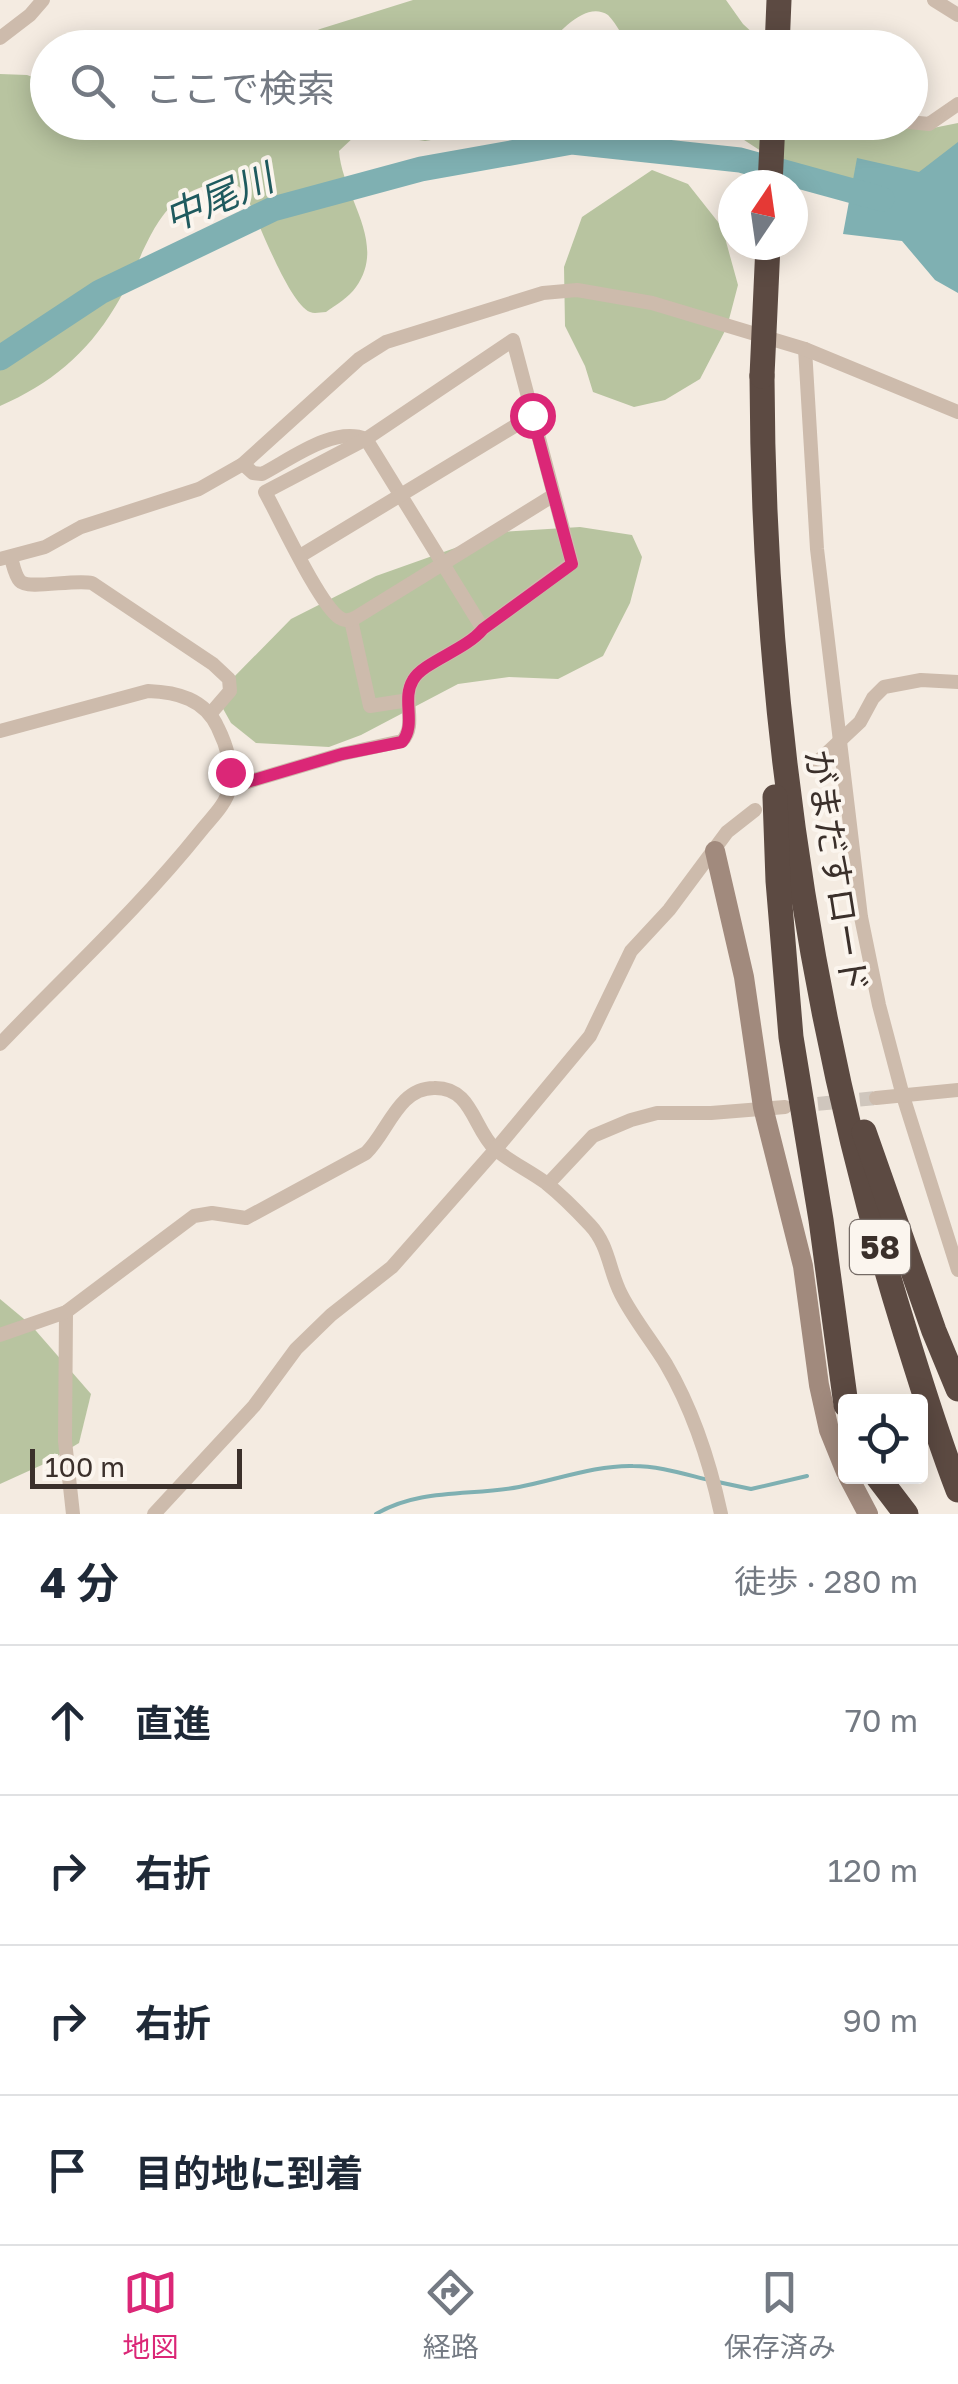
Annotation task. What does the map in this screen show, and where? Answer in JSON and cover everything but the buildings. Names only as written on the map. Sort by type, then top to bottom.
[{"type":"highway","points":[[777,30],[778,0]]},
{"type":"highway","points":[[771,170],[772,140]]},
{"type":"highway","name":"がまだすロード","points":[[767,260],[762,376],[763,496],[776,697],[798,864],[821,999],[857,1164],[888,1276],[958,1490]]},
{"type":"highway","points":[[776,697],[774,829],[790,1038],[844,1394]]},
{"type":"highway","points":[[821,999],[934,1331],[958,1389]]},
{"type":"highway","points":[[882,1484],[906,1514]]},
{"type":"street","points":[[0,38],[43,0]]},
{"type":"street","points":[[934,0],[958,15]]},
{"type":"street","points":[[928,124],[958,104]]},
{"type":"street","points":[[210,714],[230,692],[229,679],[213,664],[92,583],[70,580],[38,586],[23,584],[5,558],[45,548],[81,527],[200,489],[242,464],[359,359],[386,342],[543,293],[577,290],[652,303],[806,350],[958,412]]},
{"type":"street","points":[[230,787],[342,754],[402,742],[410,728],[409,700],[415,676],[474,640],[483,629],[572,564],[554,495],[512,340],[366,439],[265,492],[338,617],[350,620],[554,495]]},
{"type":"street","points":[[806,350],[818,549],[861,917],[903,1096],[958,1270]]},
{"type":"street","points":[[300,556],[532,415]]},
{"type":"street","points":[[242,464],[253,474],[262,474],[337,438],[353,435],[366,439],[483,629]]},
{"type":"street","points":[[350,620],[370,706],[409,700]]},
{"type":"street","points":[[815,764],[860,722],[884,687],[921,680],[958,682]]},
{"type":"street","points":[[0,717],[6,729],[148,691],[191,699],[210,714],[224,745],[230,787],[224,803],[178,859],[0,1044]]},
{"type":"street","points":[[154,1514],[254,1406],[296,1348],[392,1267],[496,1149],[590,1036],[630,951],[669,910],[727,832],[754,810]]},
{"type":"street","points":[[715,851],[774,1107],[803,1266],[819,1385],[838,1452]]},
{"type":"street","points":[[0,1335],[66,1312],[194,1216],[212,1213],[246,1218],[366,1153],[378,1142],[397,1108],[417,1092],[430,1088],[456,1094],[467,1102],[496,1149],[548,1184],[604,1244],[620,1292],[668,1368],[695,1424],[722,1514]]},
{"type":"street","points":[[876,1098],[958,1090]]},
{"type":"street","points":[[548,1184],[592,1136],[619,1124],[657,1113],[774,1107]]},
{"type":"street","points":[[66,1312],[64,1441],[73,1514]]},
{"type":"street","points":[[852,1484],[868,1514]]},
{"type":"green space","points":[[413,0],[726,0],[750,30],[619,30],[600,11],[582,15],[562,30],[320,29]]},
{"type":"green space","points":[[0,74],[30,76],[30,140],[351,140],[339,151],[361,219],[367,253],[365,270],[346,297],[326,312],[310,312],[301,305],[273,257],[244,191],[233,182],[206,186],[186,194],[157,224],[115,307],[79,354],[51,378],[0,406]]},
{"type":"green space","points":[[958,123],[958,248],[815,186],[808,181],[808,170],[790,170],[744,140],[928,140],[928,127]]},
{"type":"green space","points":[[652,170],[688,184],[718,222],[718,260],[731,260],[738,285],[727,327],[700,379],[665,400],[634,407],[593,392],[565,326],[564,267],[582,217]]},
{"type":"green space","points":[[580,527],[632,535],[642,557],[630,603],[603,656],[558,679],[509,677],[458,684],[361,735],[329,747],[256,743],[231,723],[221,705],[232,679],[291,619],[376,576],[500,532]]},
{"type":"green space","points":[[0,1299],[30,1324],[91,1394],[79,1443],[0,1484]]},
{"type":"water","points":[[958,142],[958,293],[935,280],[902,241],[843,234],[857,158],[919,172]]},
{"type":"waterway","name":"中尾川","points":[[0,358],[100,292],[273,209],[421,169],[572,142],[740,160],[882,199]]},
{"type":"waterway","points":[[376,1514],[428,1496],[501,1490],[619,1466],[652,1467],[709,1480]]},
{"type":"waterway","points":[[718,1482],[751,1489],[807,1476]]},
{"type":"tunnel","points":[[797,1106],[876,1098]]},
{"type":"route","points":[[230,772],[230,787],[342,754],[402,742],[410,728],[409,700],[415,676],[474,640],[483,629],[572,564],[532,415]]}]
